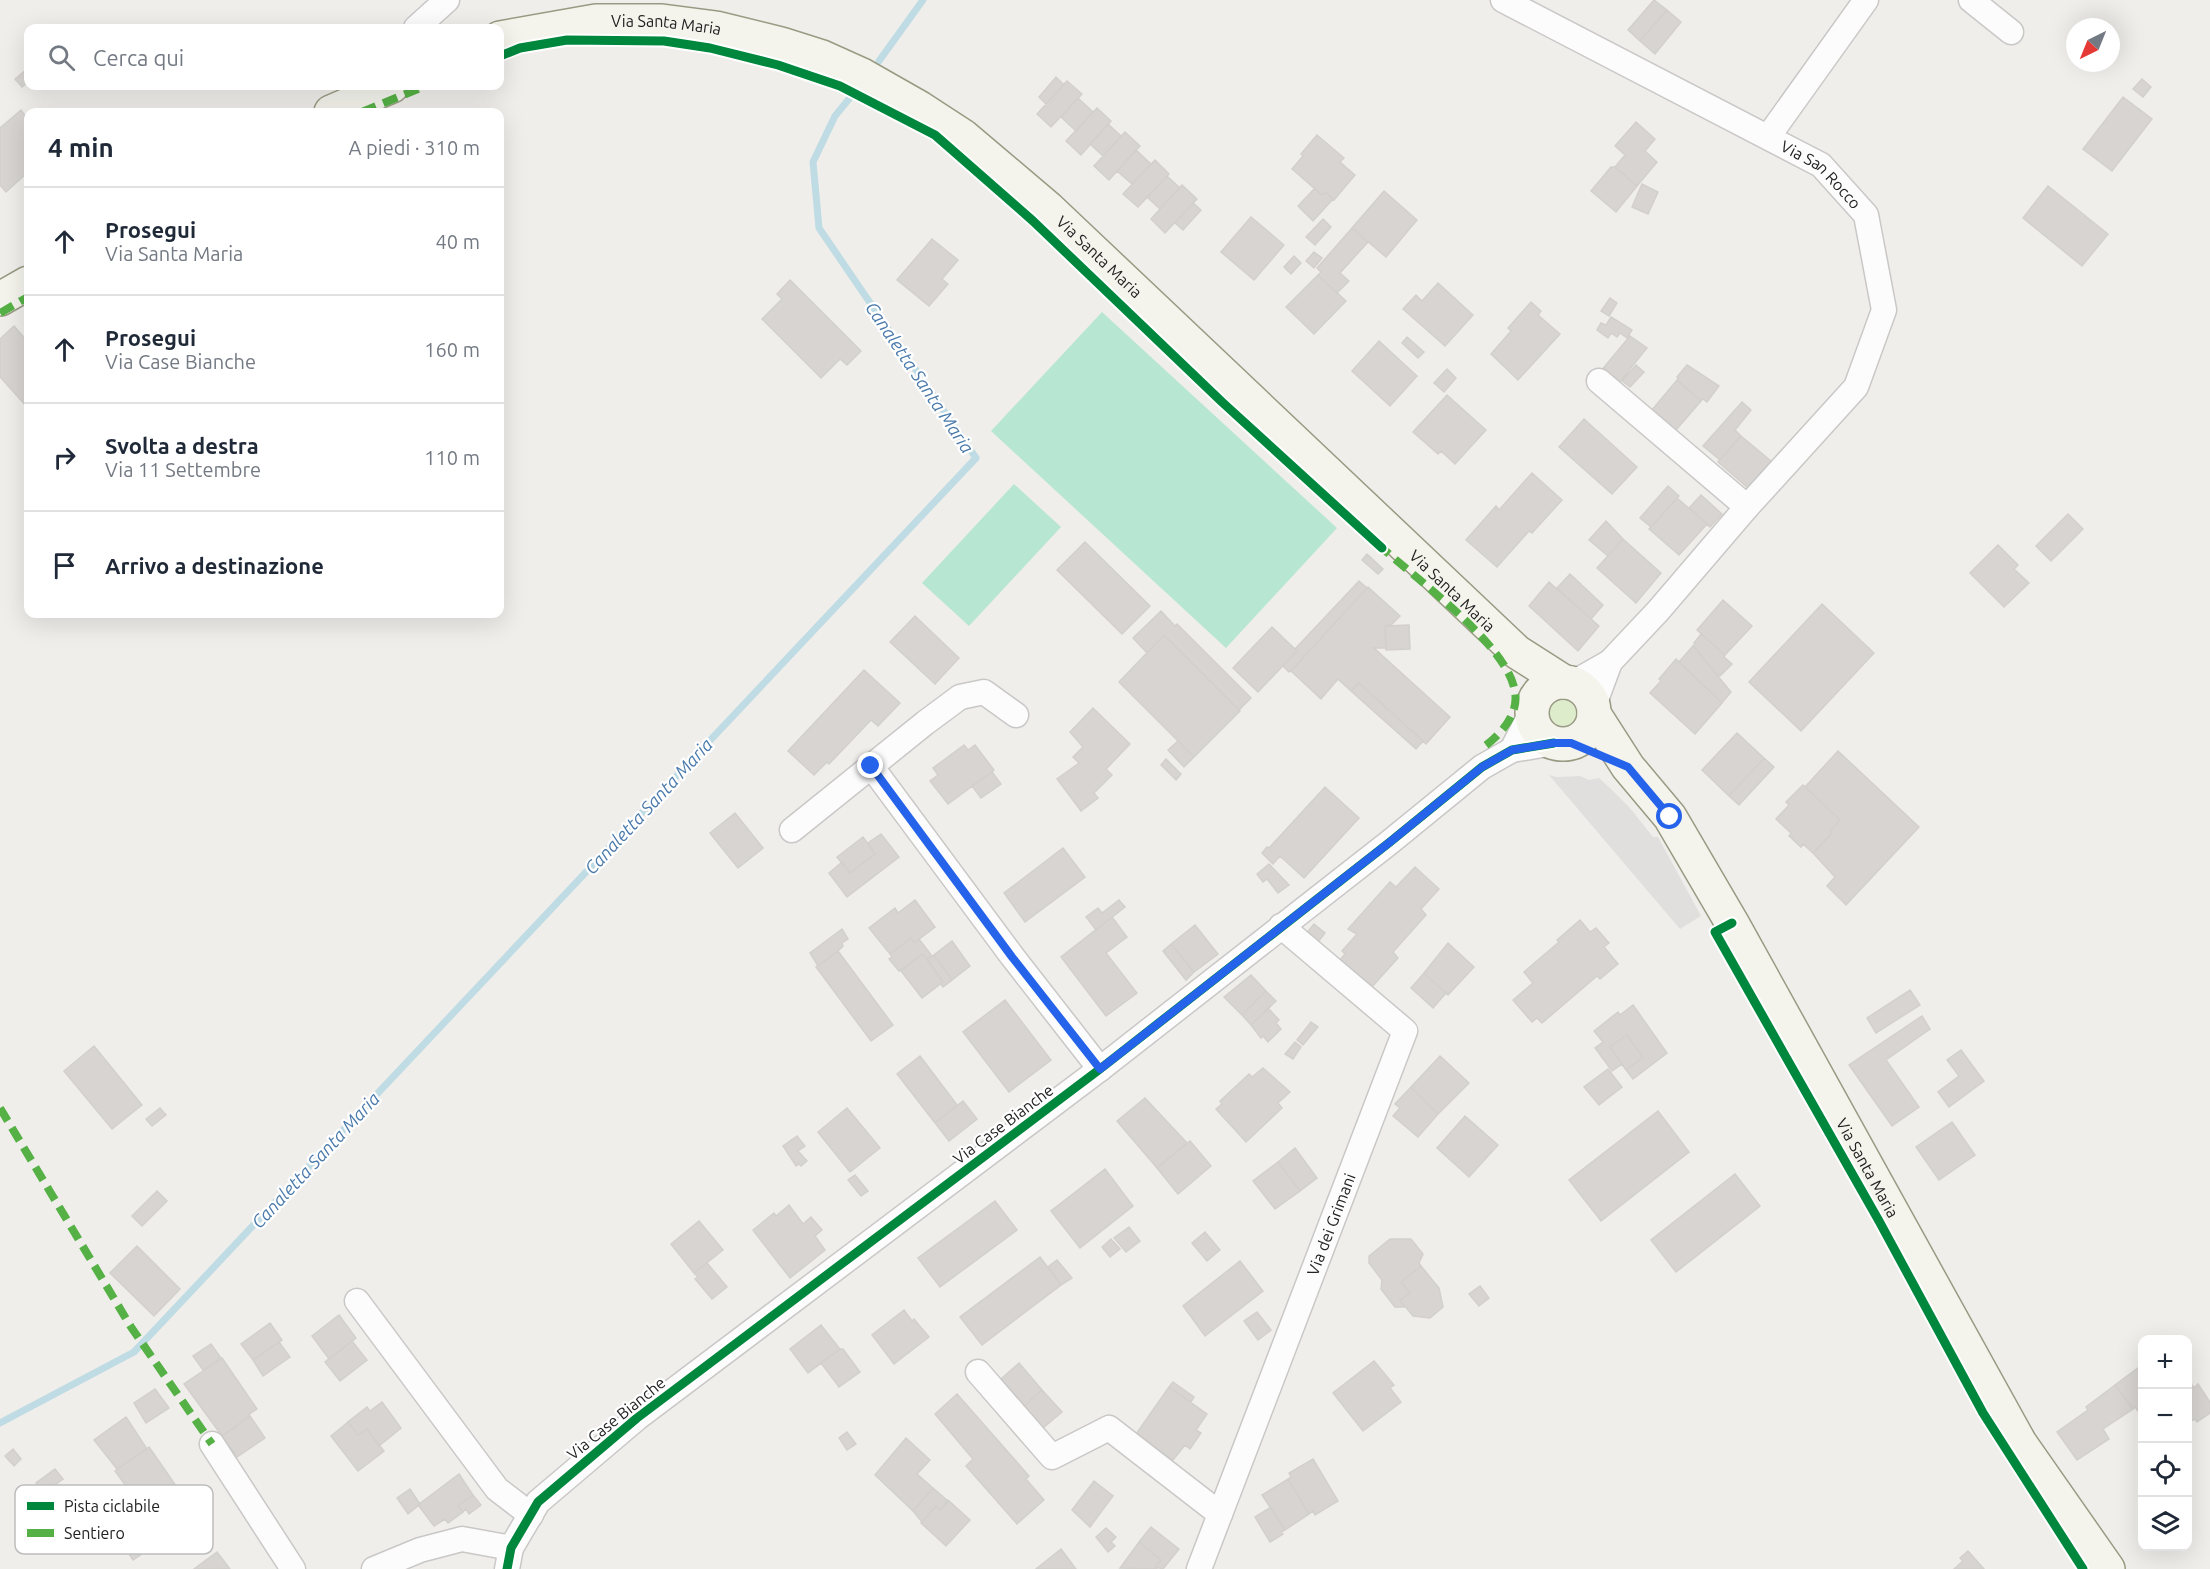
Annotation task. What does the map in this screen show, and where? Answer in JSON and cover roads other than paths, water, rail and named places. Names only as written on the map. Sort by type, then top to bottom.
[{"type":"main road","name":"Via Santa Maria","points":[[504,37],[596,21],[662,21],[716,28],[822,57],[862,75],[920,108],[963,136],[1048,208],[1517,652],[1581,696],[1628,767],[1670,817],[1732,923],[2020,1443],[2108,1569]]},
{"type":"main road","points":[[340,108],[383,90]]},
{"type":"main road","points":[[0,299],[24,285]]},
{"type":"main road","name":"Via Santa Maria","points":[[1517,652],[1533,706],[1533,721],[1544,738],[1628,767]]},
{"type":"main road","points":[[1533,706],[1539,693],[1547,686],[1581,696],[1593,724],[1588,733],[1580,739],[1562,743]]},
{"type":"street","points":[[420,24],[447,0]]},
{"type":"street","name":"Via San Rocco","points":[[1503,0],[1821,165],[1866,215],[1884,310],[1856,387],[1581,696]]},
{"type":"street","points":[[1768,137],[1866,0]]},
{"type":"street","points":[[1971,0],[2011,32]]},
{"type":"street","points":[[330,108],[351,90]]},
{"type":"street","points":[[1599,381],[1747,507]]},
{"type":"street","points":[[792,830],[960,697],[984,692],[1016,715]]},
{"type":"street","points":[[1512,750],[1533,706]]},
{"type":"street","name":"Via Case Bianche","points":[[375,1569],[420,1550],[462,1539],[509,1558],[538,1502],[637,1418],[1100,1069],[1482,767],[1512,750],[1562,743]]},
{"type":"street","points":[[871,766],[1012,957],[1100,1069]]},
{"type":"street","name":"Via dei Grimani","points":[[1199,1569],[1405,1031],[1281,926]]},
{"type":"street","points":[[357,1301],[497,1489],[531,1515]]},
{"type":"street","points":[[978,1372],[1052,1457],[1109,1428],[1220,1514]]},
{"type":"street","points":[[212,1444],[293,1569]]},
{"type":"waterway","name":"Canaletta Santa Maria","points":[[879,61],[923,0]]},
{"type":"waterway","name":"Canaletta Santa Maria","points":[[0,1423],[134,1352],[976,458],[819,228],[813,162],[835,116],[853,94]]}]
